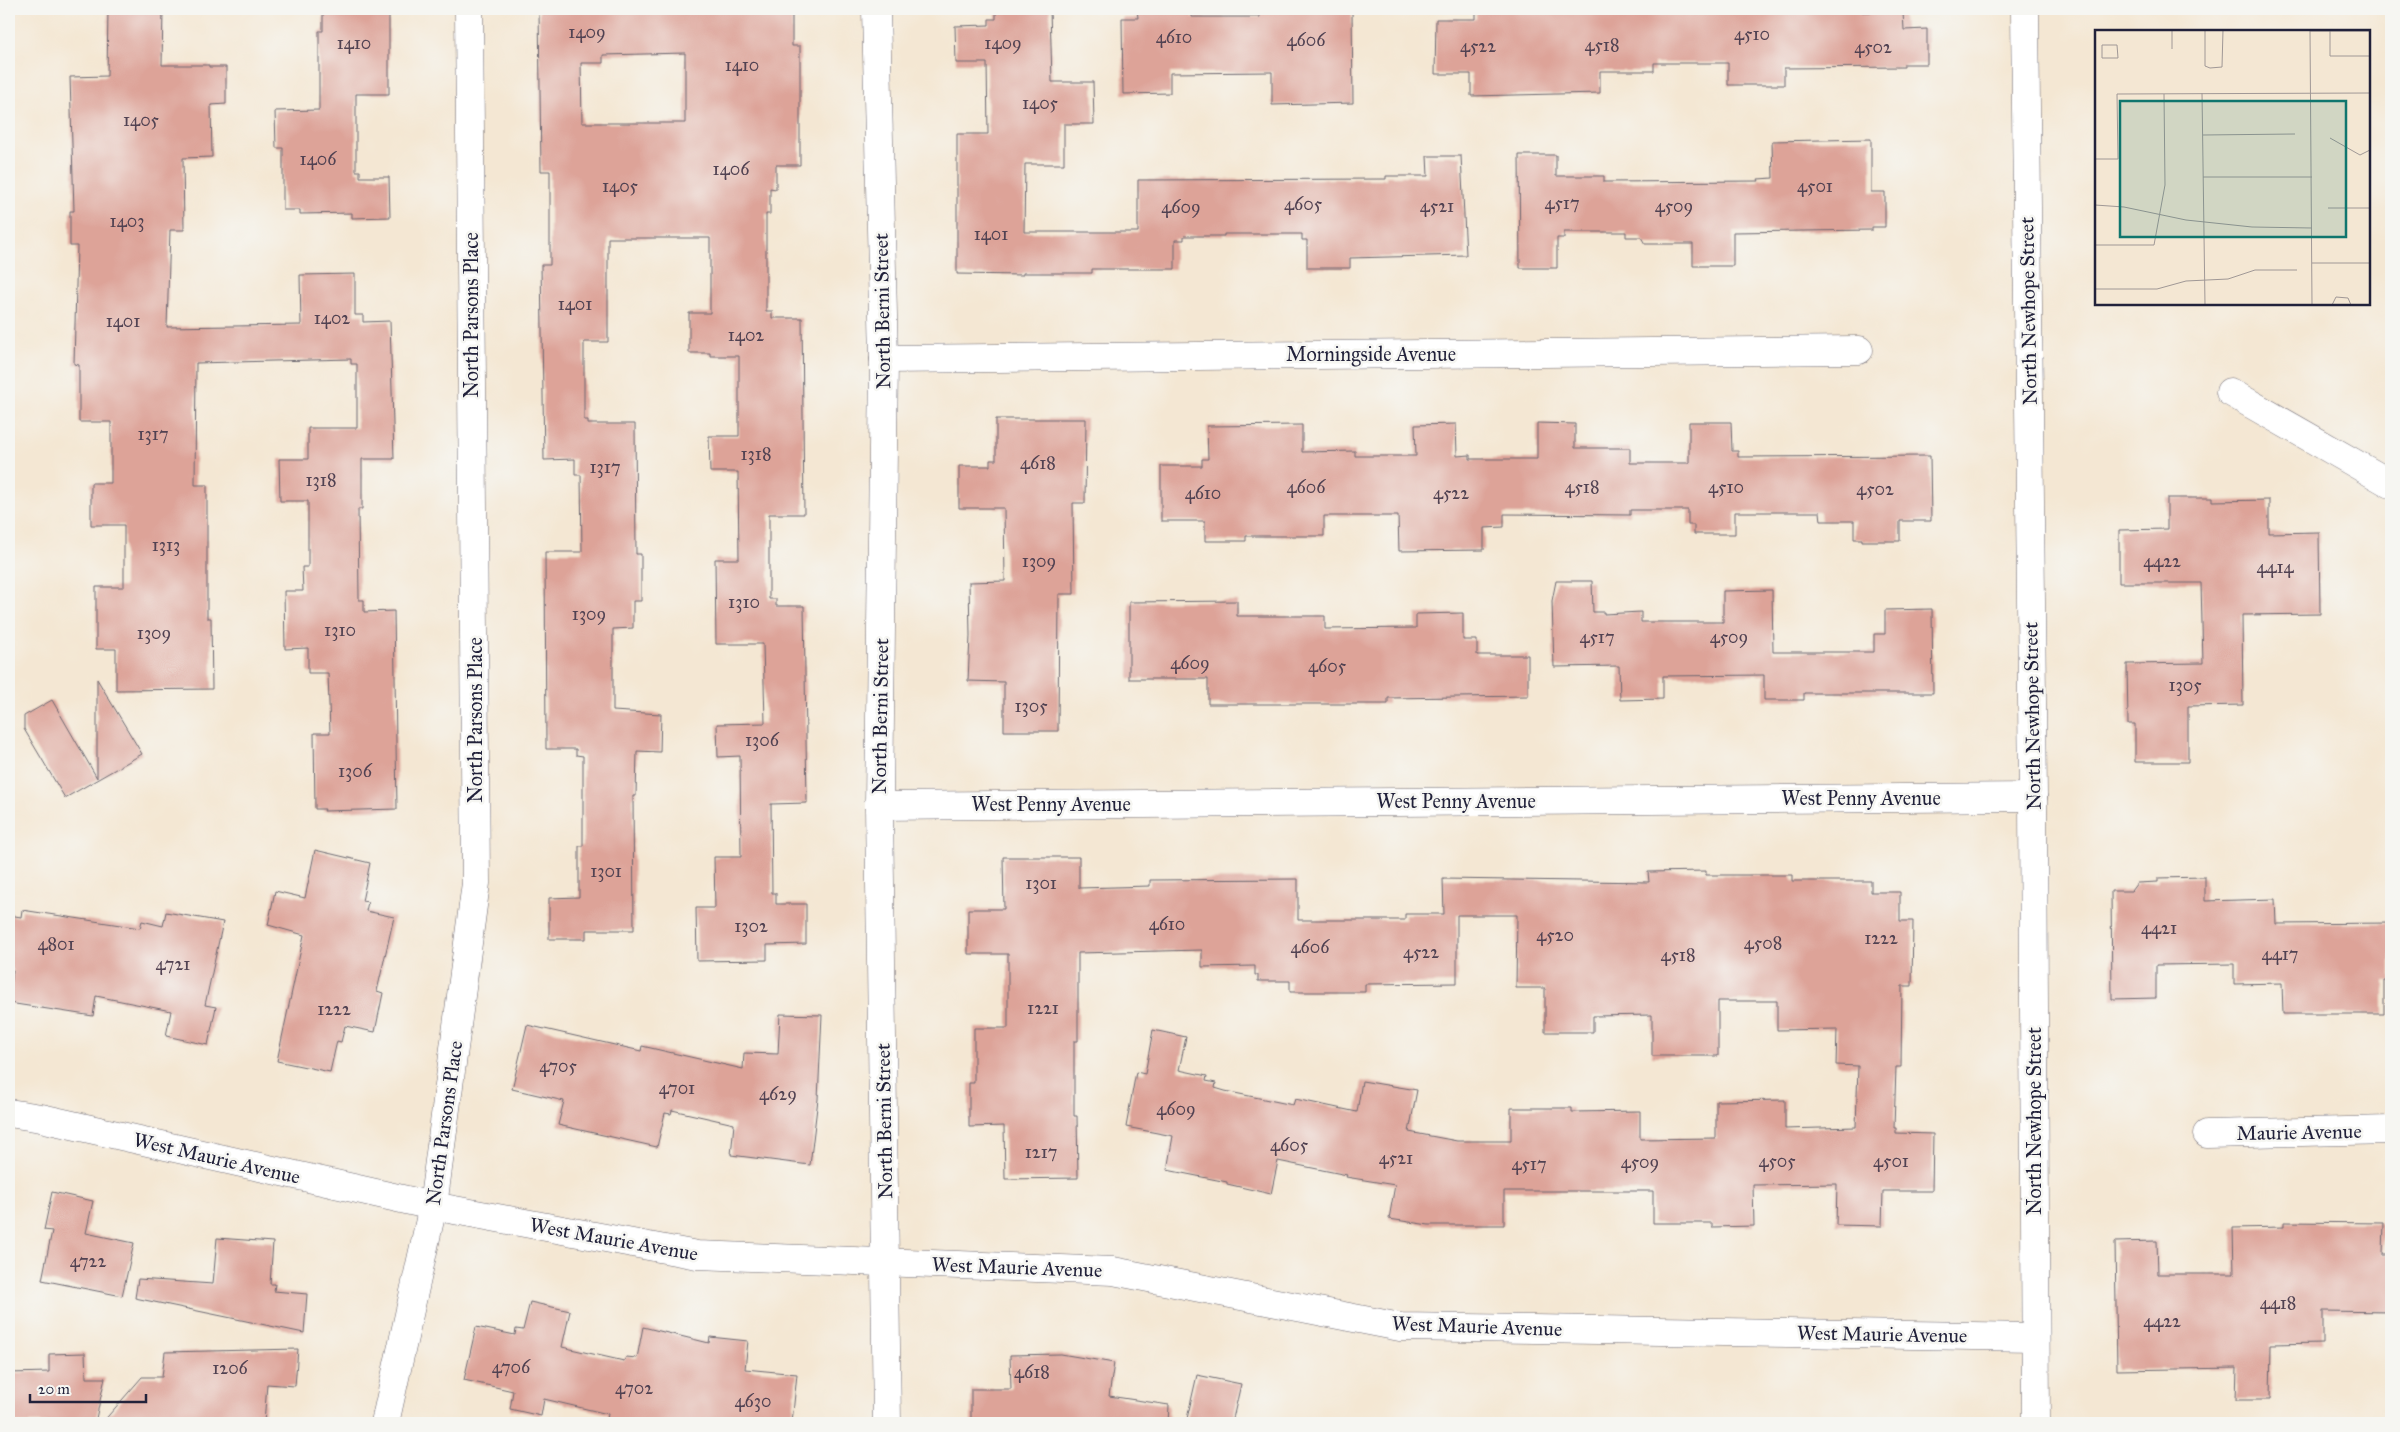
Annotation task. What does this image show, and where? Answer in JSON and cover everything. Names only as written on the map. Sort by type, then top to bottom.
[{"type":"street","name":"North Parsons Place","points":[[385,1423],[433,1206],[476,883],[469,9]]},
{"type":"street","name":"North Berni Street","points":[[876,9],[884,359],[879,806],[888,1423]]},
{"type":"street","name":"North Newhope Street","points":[[2025,9],[2033,796],[2036,1423]]},
{"type":"street","name":"Morningside Avenue","points":[[884,359],[1859,350]]},
{"type":"street","points":[[2230,392],[2391,484]]},
{"type":"street","name":"West Penny Avenue","points":[[879,806],[2033,796]]},
{"type":"street","name":"West Maurie Avenue","points":[[9,1113],[41,1118],[433,1206],[697,1255],[1113,1271],[1400,1327],[2035,1336]]},
{"type":"street","name":"Maurie Avenue","points":[[2207,1134],[2391,1130]]},
{"type":"building","points":[[108,9],[163,9],[162,65],[226,67],[226,104],[211,105],[212,157],[183,158],[184,230],[170,230],[167,327],[301,325],[300,275],[355,274],[355,315],[363,315],[363,322],[390,321],[394,459],[362,459],[362,509],[358,509],[359,600],[364,600],[364,612],[394,611],[397,809],[324,811],[325,809],[315,809],[314,733],[330,733],[328,673],[308,673],[308,648],[285,649],[284,591],[303,591],[302,567],[308,567],[308,501],[280,501],[279,459],[308,459],[308,428],[357,428],[357,364],[351,364],[351,359],[196,363],[195,485],[207,485],[207,618],[211,618],[212,689],[116,690],[116,649],[96,649],[96,587],[124,587],[124,525],[91,525],[91,483],[111,483],[111,422],[79,422],[79,365],[74,364],[77,246],[70,246],[70,211],[74,211],[70,77],[107,76]]},
{"type":"building","points":[[323,9],[389,9],[389,94],[356,94],[356,171],[360,171],[360,177],[389,177],[390,217],[352,218],[352,213],[300,214],[300,210],[283,210],[283,148],[276,148],[275,111],[319,110],[319,31],[323,31]]},
{"type":"building","points":[[539,9],[792,9],[792,46],[800,46],[800,165],[776,165],[776,189],[770,188],[770,214],[766,214],[766,311],[772,311],[772,318],[802,318],[804,514],[769,514],[769,599],[776,599],[776,606],[804,606],[807,803],[771,804],[772,893],[776,893],[776,904],[806,904],[806,944],[767,945],[767,960],[697,961],[696,908],[715,908],[714,857],[741,857],[740,756],[718,757],[717,724],[765,723],[763,644],[716,644],[715,559],[739,559],[738,472],[710,472],[709,436],[739,436],[739,356],[710,356],[710,353],[689,353],[689,313],[710,313],[710,238],[608,238],[608,342],[584,342],[584,420],[588,420],[588,424],[635,424],[636,554],[641,554],[641,601],[633,601],[633,628],[613,629],[613,711],[661,714],[660,752],[637,751],[636,796],[633,796],[634,930],[586,930],[586,939],[549,939],[549,898],[579,897],[579,846],[583,846],[583,756],[576,755],[576,749],[546,749],[545,552],[582,552],[581,475],[575,475],[575,459],[544,460],[541,265],[550,265],[550,171],[541,171]],"holes":[[[685,53],[685,123],[582,123],[581,63],[603,63],[603,55]]]},
{"type":"building","points":[[996,9],[1050,9],[1052,82],[1093,82],[1094,124],[1064,124],[1064,164],[1025,164],[1024,232],[1138,232],[1138,180],[1386,179],[1386,176],[1428,176],[1427,156],[1461,156],[1466,255],[1350,258],[1350,268],[1307,268],[1307,240],[1302,240],[1302,234],[1224,234],[1224,236],[1184,236],[1184,240],[1175,240],[1175,269],[1092,269],[1092,273],[1023,273],[1023,275],[957,274],[957,134],[988,134],[987,63],[956,63],[955,26],[989,25],[989,19],[996,19]]},
{"type":"building","points":[[1137,9],[1192,11],[1192,17],[1260,17],[1260,9],[1352,9],[1353,103],[1272,105],[1272,72],[1170,73],[1170,93],[1123,94],[1122,18],[1138,18]]},
{"type":"building","points":[[1482,9],[1862,9],[1862,12],[1903,12],[1904,30],[1927,29],[1927,64],[1904,64],[1904,67],[1784,68],[1784,85],[1728,85],[1728,63],[1654,63],[1654,71],[1600,71],[1600,93],[1471,96],[1471,74],[1435,74],[1436,19],[1476,19],[1476,12],[1482,12]]},
{"type":"building","points":[[1871,139],[1871,192],[1885,192],[1885,227],[1872,227],[1872,230],[1733,232],[1733,266],[1693,266],[1693,244],[1645,244],[1641,237],[1626,237],[1626,232],[1564,232],[1564,238],[1557,238],[1557,268],[1520,268],[1519,155],[1556,155],[1556,176],[1604,176],[1604,182],[1759,181],[1758,179],[1773,178],[1772,141]]},
{"type":"building","points":[[996,419],[1086,419],[1085,503],[1073,503],[1074,594],[1059,594],[1058,731],[1004,731],[1004,682],[968,681],[970,636],[969,582],[1005,581],[1004,508],[959,508],[959,466],[990,466],[990,460],[996,460]]},
{"type":"building","points":[[1689,422],[1731,422],[1732,451],[1738,451],[1738,457],[1930,456],[1931,521],[1900,521],[1900,541],[1862,541],[1862,539],[1854,539],[1854,521],[1821,521],[1820,512],[1735,512],[1735,534],[1694,534],[1694,525],[1688,525],[1688,510],[1630,510],[1630,515],[1504,514],[1504,527],[1484,528],[1484,550],[1399,551],[1398,516],[1324,516],[1324,536],[1246,536],[1246,541],[1205,541],[1205,521],[1161,521],[1161,466],[1202,466],[1202,459],[1208,459],[1207,426],[1302,425],[1302,452],[1355,451],[1355,456],[1416,456],[1415,425],[1456,424],[1457,456],[1470,455],[1470,459],[1537,459],[1537,423],[1575,424],[1575,448],[1630,448],[1630,463],[1689,463]]},
{"type":"building","points":[[2167,498],[2212,498],[2212,501],[2269,500],[2269,533],[2319,532],[2320,614],[2242,615],[2243,705],[2188,706],[2188,762],[2135,762],[2135,724],[2128,724],[2127,664],[2203,663],[2201,583],[2119,583],[2119,530],[2167,529]]},
{"type":"building","points":[[1556,581],[1592,581],[1593,612],[1604,612],[1604,614],[1641,612],[1641,622],[1723,622],[1723,591],[1772,590],[1773,652],[1874,652],[1874,634],[1885,634],[1885,610],[1932,609],[1933,693],[1804,693],[1804,700],[1764,700],[1764,675],[1663,676],[1663,699],[1620,700],[1619,666],[1554,667],[1552,601]]},
{"type":"building","points":[[1237,601],[1237,616],[1325,616],[1325,629],[1416,628],[1416,614],[1463,613],[1463,640],[1477,640],[1477,655],[1528,655],[1528,696],[1388,698],[1388,704],[1208,704],[1208,679],[1129,679],[1129,602]]},
{"type":"building","points":[[97,679],[142,754],[65,798],[24,729],[24,716],[52,700],[97,778]]},
{"type":"building","points":[[315,850],[370,863],[362,901],[368,902],[366,911],[394,917],[377,991],[383,993],[375,1032],[345,1026],[341,1042],[337,1041],[330,1072],[277,1061],[304,935],[268,925],[275,891],[305,898]]},
{"type":"building","points":[[1003,857],[1079,857],[1079,888],[1150,886],[1150,880],[1298,879],[1298,920],[1405,920],[1405,914],[1444,914],[1443,879],[1649,882],[1648,872],[1706,871],[1706,875],[1792,875],[1792,881],[1871,881],[1871,892],[1900,892],[1900,921],[1913,921],[1912,986],[1902,986],[1901,1067],[1896,1067],[1894,1128],[1896,1128],[1896,1133],[1933,1134],[1932,1191],[1883,1191],[1882,1226],[1836,1225],[1837,1184],[1753,1185],[1754,1226],[1712,1227],[1712,1223],[1653,1223],[1653,1191],[1504,1191],[1504,1225],[1429,1225],[1389,1219],[1395,1185],[1346,1177],[1347,1175],[1278,1161],[1271,1194],[1227,1184],[1227,1182],[1167,1170],[1173,1136],[1126,1127],[1136,1072],[1145,1074],[1153,1030],[1186,1037],[1179,1070],[1207,1076],[1206,1081],[1216,1083],[1215,1088],[1225,1091],[1293,1105],[1295,1099],[1357,1112],[1362,1081],[1417,1090],[1409,1132],[1457,1141],[1511,1141],[1511,1108],[1572,1108],[1572,1112],[1640,1111],[1640,1139],[1716,1138],[1716,1101],[1785,1100],[1785,1129],[1856,1127],[1858,1066],[1836,1065],[1837,1029],[1777,1030],[1777,1001],[1718,1001],[1718,1056],[1652,1056],[1652,1015],[1593,1016],[1593,1032],[1545,1032],[1545,988],[1516,988],[1517,915],[1457,915],[1457,983],[1365,984],[1365,992],[1290,992],[1290,981],[1258,981],[1258,975],[1255,975],[1255,966],[1202,967],[1202,950],[1078,953],[1078,1041],[1074,1041],[1074,1116],[1077,1116],[1078,1178],[1005,1179],[1004,1126],[969,1127],[969,1083],[974,1083],[974,1028],[1008,1028],[1008,954],[968,954],[968,909],[1004,909]]},
{"type":"building","points":[[2205,877],[2205,901],[2275,899],[2276,924],[2391,923],[2391,981],[2384,981],[2384,1014],[2283,1014],[2282,983],[2234,984],[2234,964],[2156,965],[2156,998],[2112,999],[2111,891],[2131,891],[2137,883],[2158,882],[2158,878]]},
{"type":"building","points":[[22,910],[140,928],[142,921],[163,926],[166,912],[223,922],[205,1005],[216,1007],[208,1045],[166,1036],[171,1011],[96,996],[93,1016],[9,1003],[13,970],[9,967],[9,915],[21,917]]},
{"type":"building","points":[[780,1014],[822,1015],[818,1099],[810,1165],[731,1155],[734,1124],[672,1110],[671,1114],[665,1113],[657,1147],[558,1125],[564,1101],[512,1089],[527,1025],[641,1051],[642,1046],[743,1069],[744,1053],[778,1054]]},
{"type":"building","points":[[52,1192],[93,1201],[86,1233],[134,1243],[122,1296],[42,1280],[52,1231],[44,1230]]},
{"type":"building","points":[[2284,1222],[2384,1223],[2383,1254],[2391,1254],[2391,1312],[2323,1311],[2323,1343],[2271,1344],[2270,1400],[2236,1400],[2237,1368],[2117,1370],[2115,1242],[2157,1241],[2158,1274],[2234,1274],[2233,1228],[2284,1227]]},
{"type":"building","points":[[217,1238],[273,1242],[270,1284],[275,1284],[274,1291],[307,1294],[304,1333],[135,1298],[138,1279],[213,1284]]},
{"type":"building","points":[[530,1302],[570,1311],[562,1347],[624,1361],[626,1357],[637,1358],[643,1327],[709,1343],[710,1337],[748,1341],[745,1369],[797,1374],[792,1423],[606,1423],[608,1414],[544,1399],[541,1416],[510,1409],[513,1391],[464,1380],[476,1327],[515,1335],[516,1329],[523,1330]]},
{"type":"building","points":[[298,1349],[295,1386],[267,1384],[264,1423],[102,1423],[142,1377],[162,1377],[165,1352]]},
{"type":"building","points":[[85,1353],[86,1378],[105,1378],[95,1423],[9,1423],[9,1373],[49,1372],[49,1354]]},
{"type":"building","points":[[1061,1354],[1114,1363],[1109,1396],[1169,1405],[1168,1423],[971,1423],[971,1389],[1011,1389],[1010,1355]]},
{"type":"building","points":[[1197,1375],[1241,1384],[1232,1423],[1186,1423]]}]
